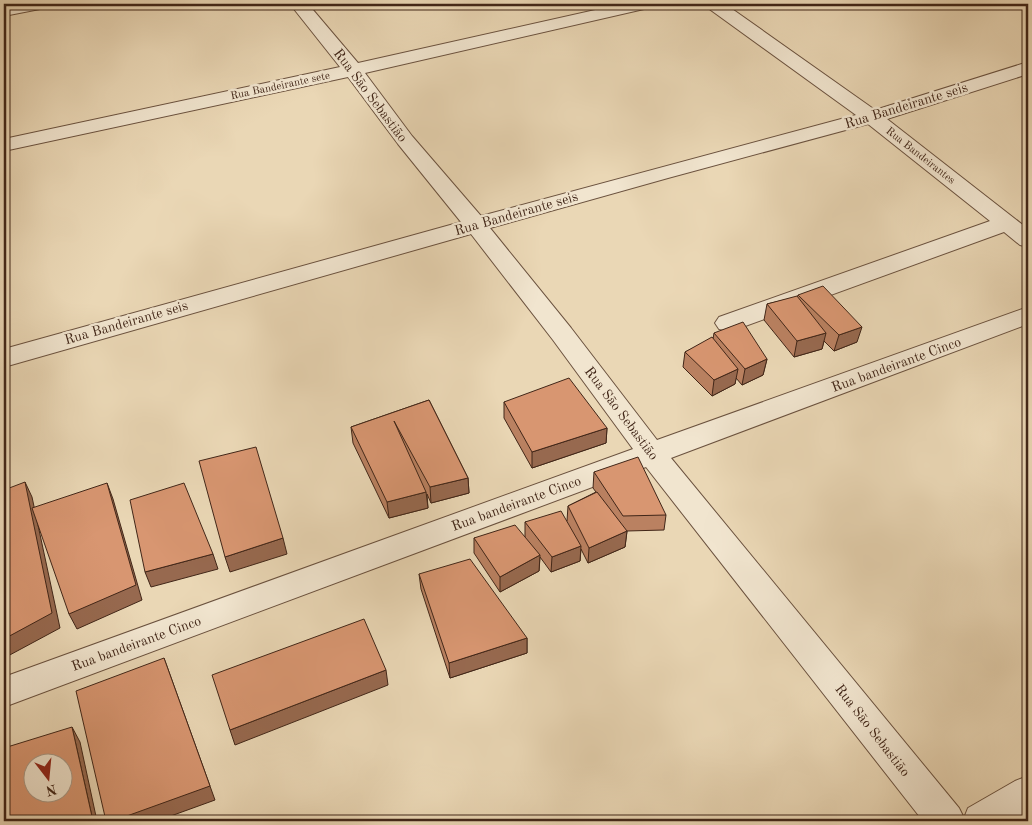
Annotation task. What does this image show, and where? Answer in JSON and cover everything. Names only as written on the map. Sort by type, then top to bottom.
[{"type":"street","points":[[4,10],[39,4]]},
{"type":"street","name":"Rua São Sebastião","points":[[299,4],[353,70],[404,140],[475,224],[562,334],[651,453],[946,821]]},
{"type":"street","name":"Rua Bandeirante sete","points":[[4,145],[353,70],[644,4]]},
{"type":"street","name":"Rua Bandeirantes","points":[[714,4],[872,117],[1005,224],[1028,240]]},
{"type":"street","name":"Rua Bandeirante seis","points":[[4,358],[475,224],[872,117],[1028,68]]},
{"type":"street","points":[[728,324],[1005,224]]},
{"type":"street","name":"Rua bandeirante Cinco","points":[[4,692],[1028,314]]},
{"type":"street","points":[[982,821],[1028,793]]},
{"type":"building","points":[[823,286],[862,327],[839,335],[798,295]]},
{"type":"building","points":[[797,296],[826,333],[797,341],[767,304]]},
{"type":"building","points":[[743,322],[767,359],[745,369],[714,333]]},
{"type":"building","points":[[712,337],[738,369],[714,380],[685,352]]},
{"type":"building","points":[[569,378],[607,428],[532,452],[504,402]]},
{"type":"building","points":[[429,400],[468,478],[430,487],[394,421],[426,492],[387,502],[351,427]]},
{"type":"building","points":[[256,447],[283,538],[225,557],[199,461]]},
{"type":"building","points":[[638,457],[666,515],[623,516],[594,472]]},
{"type":"building","points":[[25,482],[52,613],[4,639],[4,490]]},
{"type":"building","points":[[107,483],[136,585],[69,614],[32,508]]},
{"type":"building","points":[[184,483],[213,554],[145,572],[130,500]]},
{"type":"building","points":[[597,492],[627,531],[589,548],[568,506]]},
{"type":"building","points":[[561,511],[581,546],[552,557],[525,522]]},
{"type":"building","points":[[515,525],[540,555],[500,577],[474,538]]},
{"type":"building","points":[[470,559],[527,638],[449,663],[419,574]]},
{"type":"building","points":[[364,619],[386,670],[230,730],[212,675]]},
{"type":"building","points":[[164,658],[210,786],[113,821],[106,821],[76,691]]},
{"type":"building","points":[[72,727],[93,821],[5,821],[4,748]]}]
